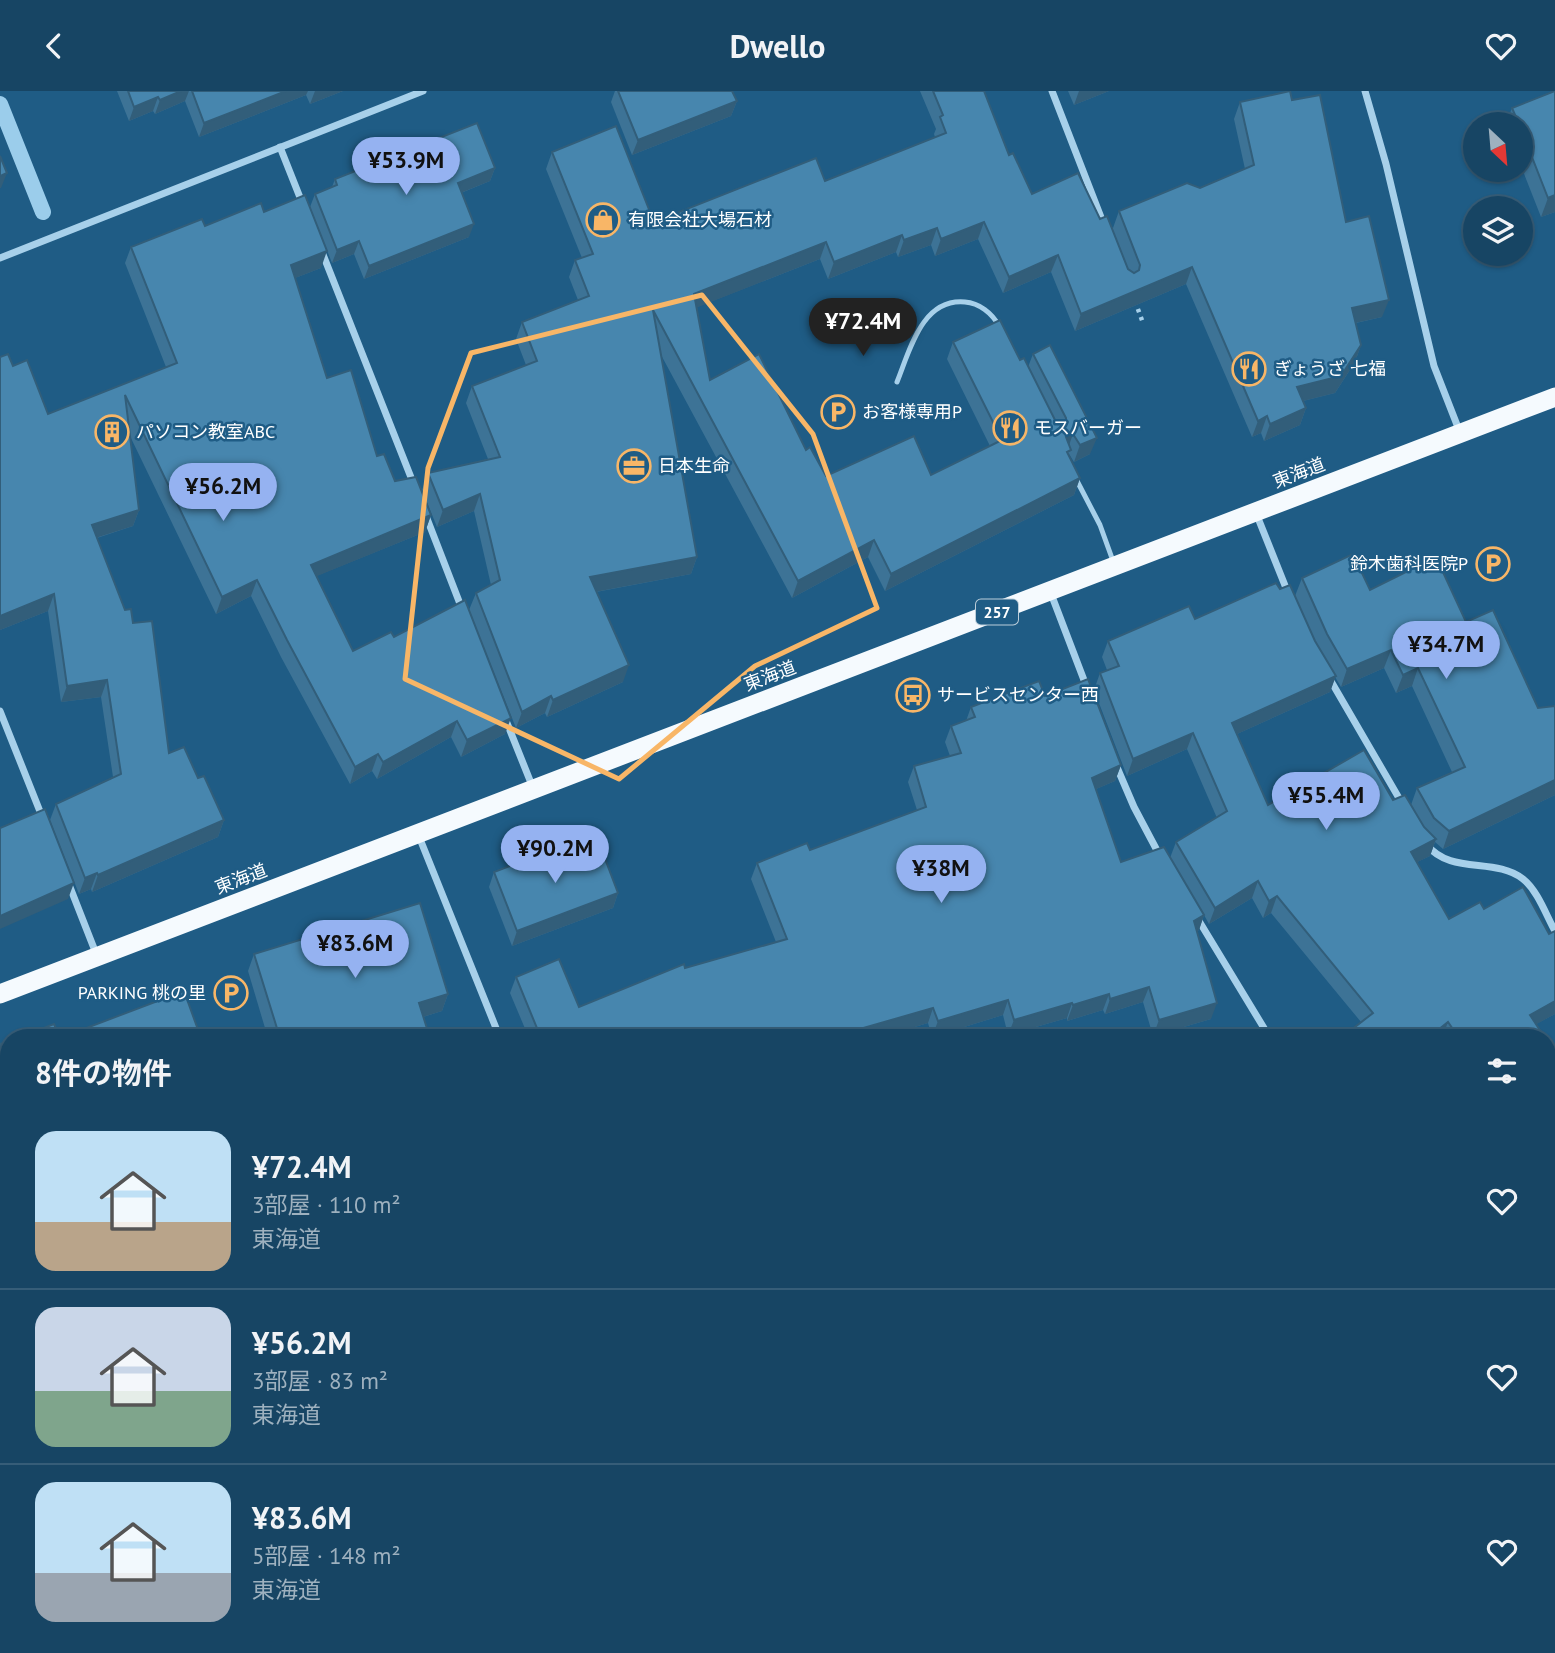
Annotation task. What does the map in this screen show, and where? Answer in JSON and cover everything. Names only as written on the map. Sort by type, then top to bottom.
[{"type":"highway","name":"東海道","points":[[0,994],[1555,397]]},
{"type":"street","points":[[0,258],[423,91]]},
{"type":"street","points":[[1052,91],[1107,233]]},
{"type":"street","points":[[1365,91],[1386,164],[1434,366],[1460,433]]},
{"type":"street","points":[[281,147],[306,211]]},
{"type":"street","points":[[321,249],[416,492]]},
{"type":"street","points":[[421,505],[467,620]]},
{"type":"street","points":[[1256,512],[1290,599]]},
{"type":"street","points":[[1050,591],[1091,698]]},
{"type":"street","points":[[1322,667],[1409,817]]},
{"type":"street","points":[[502,709],[534,790]]},
{"type":"street","points":[[0,711],[46,825]]},
{"type":"street","points":[[1115,761],[1144,828],[1168,871]]},
{"type":"street","points":[[418,833],[496,1029]]},
{"type":"street","points":[[1423,840],[1433,852],[1446,860],[1512,872],[1525,881],[1555,931]]},
{"type":"street","points":[[66,876],[97,956]]},
{"type":"street","points":[[1190,906],[1262,1029]]},
{"type":"lane","points":[[897,382],[919,329],[928,315],[941,305],[955,301],[971,302],[985,309],[1002,332]]},
{"type":"lane","points":[[1070,467],[1100,525],[1115,567]]},
{"type":"path","points":[[1133,297],[1143,323]]},
{"type":"highlighted area","points":[[702,295],[813,434],[877,608],[755,666],[619,779],[405,679],[428,468],[471,353]]},
{"type":"building","points":[[128,91],[181,91],[134,107]]},
{"type":"building","points":[[192,91],[286,91],[204,123]]},
{"type":"building","points":[[618,91],[732,91],[737,101],[638,140]]},
{"type":"building","points":[[933,91],[984,91],[1009,155],[1013,153],[1032,194],[1078,173],[1100,219],[1107,216],[1128,269],[1134,273],[1139,270],[1140,265],[1119,211],[1187,183],[1200,188],[1254,165],[1240,102],[1290,91],[1292,100],[1320,95],[1346,222],[1369,216],[1389,300],[1352,308],[1361,345],[1341,376],[1297,387],[1306,408],[1270,424],[1267,416],[1258,421],[1192,267],[1081,314],[1058,255],[1009,277],[984,222],[941,239],[937,228],[904,240],[902,235],[834,262],[826,242],[694,294],[710,380],[759,354],[806,450],[810,447],[826,476],[914,436],[931,475],[1002,440],[953,342],[1000,320],[1020,360],[1024,358],[1056,422],[1062,425],[1066,418],[1033,354],[1050,345],[1097,438],[1080,445],[1073,434],[1066,437],[1071,450],[1067,452],[1080,478],[891,574],[874,540],[798,581],[653,310],[697,557],[590,577],[629,665],[553,700],[551,696],[522,712],[476,593],[500,580],[480,494],[443,510],[428,473],[500,457],[472,386],[537,361],[522,322],[589,296],[575,260],[593,254],[552,152],[616,126],[654,222],[816,158],[825,181],[946,133],[940,117],[943,115]]},
{"type":"building","points":[[1555,91],[1555,195],[1548,198],[1533,160],[1533,112],[1514,112],[1512,108]]},
{"type":"building","points":[[477,123],[495,168],[458,183],[474,224],[369,266],[359,241],[337,250],[315,194],[337,185],[335,179]]},
{"type":"building","points":[[0,156],[7,173],[0,176]]},
{"type":"building","points":[[305,195],[327,251],[291,265],[327,378],[351,370],[377,456],[384,454],[395,481],[416,477],[431,515],[311,565],[353,651],[391,632],[394,637],[465,600],[511,718],[467,740],[457,721],[383,762],[378,754],[355,767],[257,580],[222,597],[125,395],[139,510],[92,525],[125,610],[131,609],[133,623],[152,621],[169,753],[184,747],[198,778],[204,776],[224,820],[98,875],[97,873],[85,878],[56,804],[121,774],[107,680],[67,686],[54,594],[0,616],[0,357],[8,354],[13,366],[27,360],[48,414],[177,363],[131,247],[202,219],[205,226],[261,203],[264,212]]},
{"type":"building","points":[[1353,554],[1370,590],[1436,557],[1466,622],[1493,610],[1538,708],[1555,706],[1555,780],[1449,831],[1434,818],[1417,788],[1465,767],[1418,668],[1403,675],[1391,650],[1347,669],[1327,634],[1302,578]]},
{"type":"building","points":[[1276,583],[1280,589],[1290,585],[1315,641],[1336,676],[1232,723],[1268,805],[1364,750],[1393,800],[1405,795],[1424,827],[1436,839],[1411,852],[1449,919],[1480,902],[1484,909],[1523,887],[1549,934],[1555,931],[1555,1001],[1530,1015],[1539,1029],[1453,1029],[1448,1022],[1439,1029],[1357,1029],[1355,1027],[1373,1013],[1277,896],[1269,901],[1258,881],[1215,908],[1176,842],[1227,811],[1193,733],[1133,759],[1100,673],[1119,666],[1108,641],[1189,606],[1195,619]]},
{"type":"building","points":[[1088,679],[1121,765],[1092,778],[1121,862],[1164,847],[1204,915],[1194,921],[1217,1003],[1159,1020],[1149,987],[1110,999],[1109,994],[1073,1005],[1072,1003],[1014,1020],[1008,1000],[938,1021],[933,1008],[860,1029],[537,1029],[516,977],[559,959],[579,1007],[684,964],[685,968],[787,939],[757,863],[807,843],[810,850],[926,807],[914,766],[961,753],[951,726],[975,717],[971,707],[1039,681],[1045,696]]},
{"type":"building","points":[[45,809],[74,883],[0,916],[0,828]]},
{"type":"building","points":[[599,843],[618,893],[517,931],[494,872],[561,847],[564,856]]},
{"type":"building","points":[[420,903],[448,994],[419,1003],[427,1029],[277,1029],[254,954]]},
{"type":"building","points":[[184,991],[198,1029],[84,1029]]},
{"type":"building","points":[[54,1024],[56,1029],[41,1029]]},
{"type":"waterway","points":[[0,104],[43,212]]},
{"type":"place","name":"有限会社大場石材","points":[[603,220]]},
{"type":"place","name":"ぎょうざ 七福","points":[[1249,369]]},
{"type":"place","name":"お客様専用P","points":[[838,412]]},
{"type":"place","name":"モスバーガー","points":[[1010,428]]},
{"type":"place","name":"パソコン教室ABC","points":[[112,432]]},
{"type":"place","name":"日本生命","points":[[634,466]]},
{"type":"place","name":"鈴木歯科医院P","points":[[1493,564]]},
{"type":"place","name":"サービスセンター西","points":[[913,695]]},
{"type":"place","name":"PARKING 桃の里","points":[[231,993]]}]
